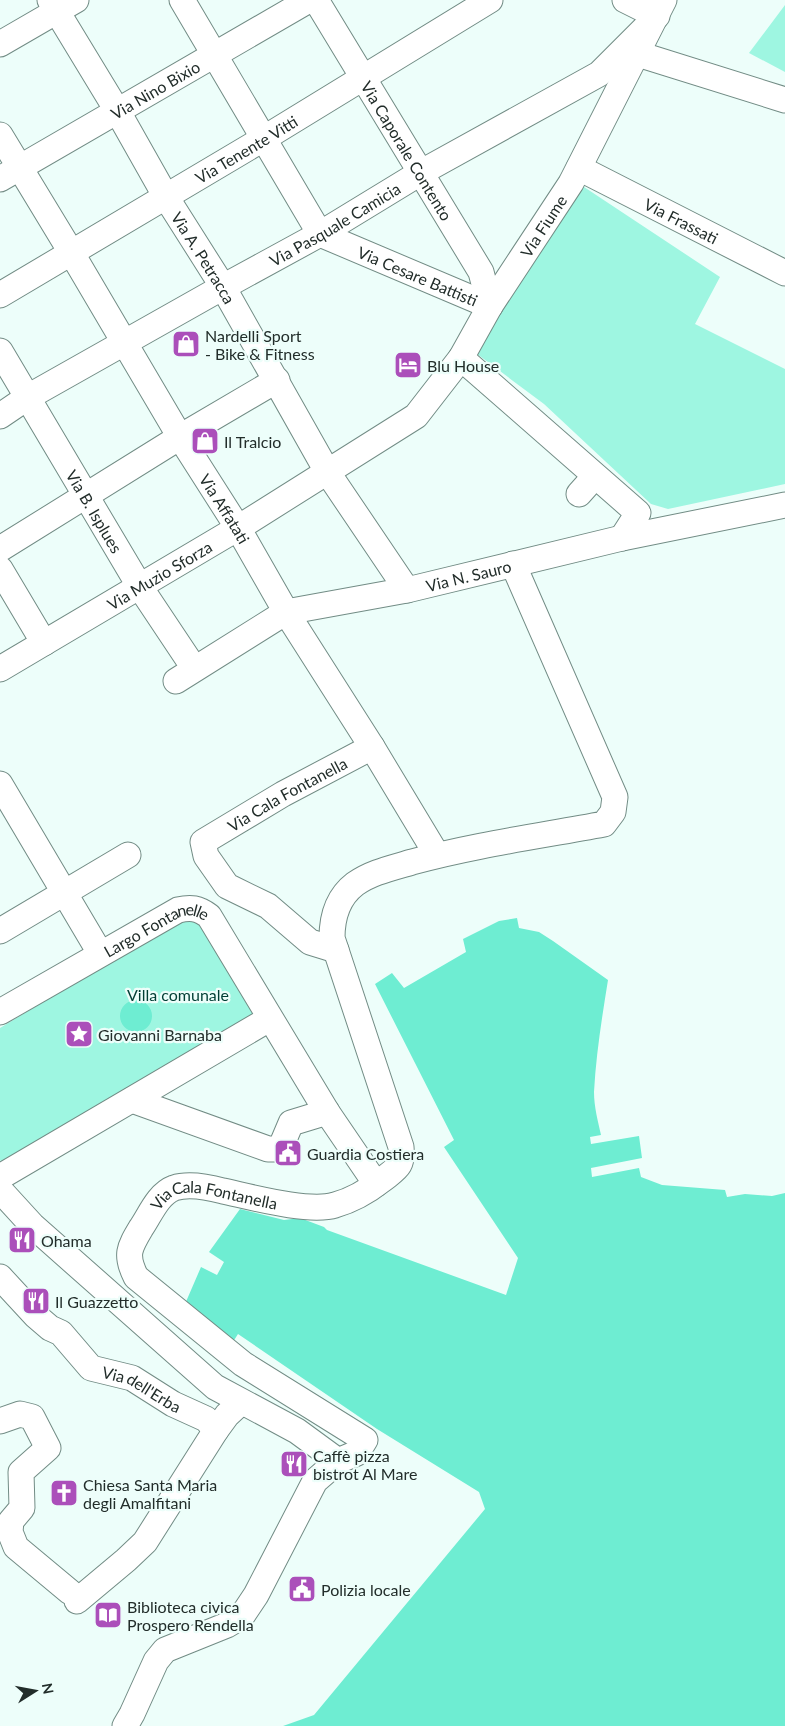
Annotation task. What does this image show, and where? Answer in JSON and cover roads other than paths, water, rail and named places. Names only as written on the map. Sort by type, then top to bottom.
[{"type":"street","points":[[182,0],[320,234]]},
{"type":"street","name":"Via Nino Bixio","points":[[11,174],[309,0]]},
{"type":"street","name":"Via Caporale Contento","points":[[316,0],[481,272],[490,306]]},
{"type":"street","name":"Via Tenente Vitti","points":[[0,294],[263,139],[490,0]]},
{"type":"street","points":[[625,0],[661,8]]},
{"type":"street","points":[[0,44],[61,4]]},
{"type":"street","name":"Via A. Petracca","points":[[61,4],[118,112],[166,196],[223,286],[328,472],[407,590]]},
{"type":"street","name":"Via Fiume","points":[[394,430],[416,416],[461,358],[490,306],[571,183],[661,8]]},
{"type":"street","name":"Via Pasquale Camicia","points":[[0,416],[28,397],[223,286],[320,234],[420,173],[599,74],[661,8]]},
{"type":"street","points":[[638,54],[785,100]]},
{"type":"street","name":"Via Affatati","points":[[0,136],[11,174],[71,252],[180,437],[238,528],[286,612],[372,747],[437,855]]},
{"type":"street","name":"Via Frassati","points":[[578,168],[785,273]]},
{"type":"street","name":"Via Cesare Battisti","points":[[320,234],[490,306]]},
{"type":"street","name":"Via B. Isplues","points":[[0,352],[140,587],[185,675],[286,612]]},
{"type":"street","points":[[461,358],[587,485],[638,513],[622,538]]},
{"type":"street","points":[[0,549],[180,437],[276,380]]},
{"type":"street","name":"Via Muzio Sforza","points":[[0,670],[238,528],[394,430]]},
{"type":"street","name":"Via N. Sauro","points":[[286,612],[407,590],[622,538],[785,505]]},
{"type":"street","name":"Via Cala Fontanella","points":[[338,1461],[357,1453],[365,1440],[243,1364],[136,1277],[130,1266],[130,1246],[163,1195],[173,1188],[186,1185],[212,1188],[284,1204],[335,1206],[359,1196],[398,1168],[402,1159],[401,1147],[332,938],[332,920],[340,901],[354,885],[375,873],[437,855],[604,824],[613,812],[615,797],[513,564]]},
{"type":"street","points":[[0,569],[44,643]]},
{"type":"street","name":"Via Cala Fontanella","points":[[336,950],[310,942],[268,906],[227,886],[206,856],[203,842],[283,794],[372,747]]},
{"type":"street","points":[[0,784],[100,953]]},
{"type":"street","points":[[0,931],[128,855]]},
{"type":"street","name":"Largo Fontanelle","points":[[1,1010],[178,910],[190,907],[200,909],[209,916],[327,1112],[376,1184]]},
{"type":"street","points":[[0,1176],[270,1019]]},
{"type":"street","points":[[132,1100],[268,1149],[280,1149],[291,1123],[327,1112]]},
{"type":"street","points":[[0,1190],[32,1225],[215,1387],[297,1431],[338,1461],[315,1481],[256,1595],[242,1616],[227,1625],[165,1650],[156,1661],[125,1726]]},
{"type":"street","name":"Via dell'Erba","points":[[0,1277],[36,1316],[50,1328],[61,1333],[91,1368],[132,1378],[173,1404],[206,1419],[216,1430]]},
{"type":"street","points":[[0,1421],[20,1414],[32,1417],[48,1448],[21,1472],[22,1508],[11,1521],[10,1532],[16,1547],[73,1596],[126,1560],[144,1542],[216,1430],[227,1415],[241,1402]]},
{"type":"place","name":"Nardelli Sport - Bike & Fitness","points":[[186,344]]},
{"type":"place","name":"Blu House","points":[[408,365]]},
{"type":"place","name":"Il Tralcio","points":[[205,441]]},
{"type":"place","name":"Giovanni Barnaba","points":[[79,1034]]},
{"type":"place","name":"Guardia Costiera","points":[[288,1153]]},
{"type":"place","name":"Ohama","points":[[22,1240]]},
{"type":"place","name":"Il Guazzetto","points":[[36,1301]]},
{"type":"place","name":"Caffè pizza bistrot Al Mare","points":[[294,1464]]},
{"type":"place","name":"Chiesa Santa Maria degli Amalfitani","points":[[64,1493]]},
{"type":"place","name":"Polizia locale","points":[[302,1589]]},
{"type":"place","name":"Biblioteca civica Prospero Rendella","points":[[108,1615]]},
{"type":"park label","name":"Villa comunale","points":[[178,994]]}]
